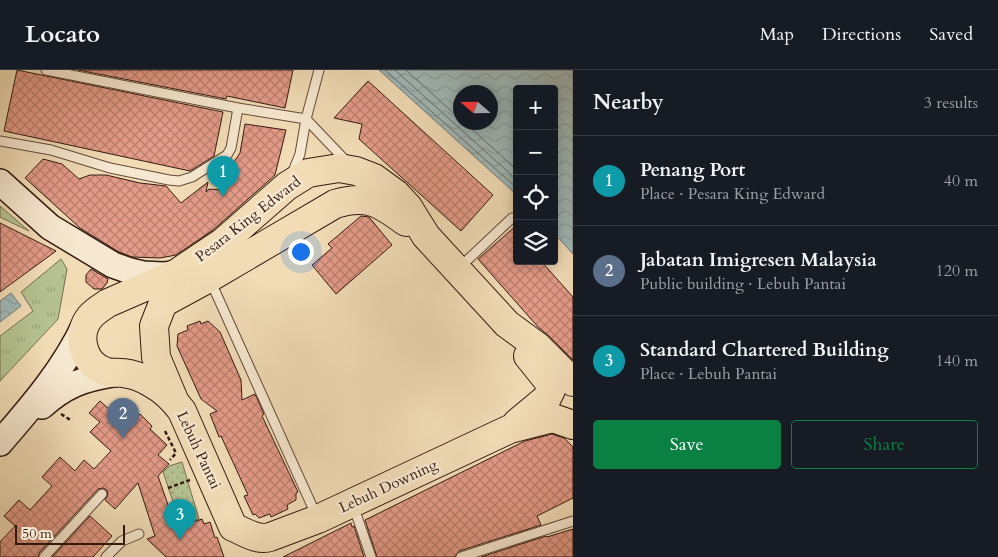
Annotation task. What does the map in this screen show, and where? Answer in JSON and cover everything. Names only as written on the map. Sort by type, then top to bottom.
[{"type":"main road","name":"Pesara King Edward","points":[[85,324],[91,316],[108,303],[178,273],[224,242],[287,186],[308,173],[338,168],[361,173]]},
{"type":"main road","points":[[361,173],[396,194],[408,207],[426,236],[507,324],[537,346],[573,382]]},
{"type":"main road","points":[[0,182],[50,227],[113,265],[130,272],[143,274],[163,275],[178,273]]},
{"type":"main road","name":"Pesara King Edward","points":[[174,401],[156,357],[154,326],[163,303],[335,204],[358,198],[387,208],[426,236]]},
{"type":"main road","points":[[5,437],[59,370],[77,342],[85,324]]},
{"type":"main road","name":"Lebuh Pantai","points":[[85,324],[82,333],[84,352],[96,367],[151,383],[174,401],[186,418],[233,527]]},
{"type":"main road","name":"Lebuh Downing","points":[[507,324],[523,350],[548,381],[551,390],[547,398],[510,429]]},
{"type":"main road","points":[[5,437],[58,392],[75,383],[94,377],[118,373]]},
{"type":"main road","name":"Lebuh Downing","points":[[233,527],[257,538],[257,548],[510,429],[553,418],[573,425]]},
{"type":"lane","points":[[46,70],[238,108],[306,119],[361,173]]},
{"type":"lane","points":[[287,186],[300,154],[306,119],[319,70]]},
{"type":"lane","points":[[0,141],[51,150],[110,168],[179,181],[192,177],[227,155],[231,148],[238,108]]},
{"type":"lane","points":[[457,270],[512,218]]},
{"type":"lane","points":[[209,278],[318,519]]},
{"type":"lane","points":[[44,557],[102,494]]},
{"type":"lane","points":[[352,503],[371,557]]},
{"type":"lane","points":[[461,557],[486,553],[573,521]]},
{"type":"lane","points":[[106,557],[122,541],[138,534]]},
{"type":"lane","points":[[115,547],[116,557]]},
{"type":"path","points":[[57,410],[72,421]]},
{"type":"path","points":[[165,431],[176,453],[170,460]]},
{"type":"path","points":[[168,488],[194,478]]},
{"type":"green space","points":[[0,206],[29,231],[0,217]]},
{"type":"green space","points":[[61,259],[67,269],[58,319],[0,381],[0,336],[33,311],[21,292]]},
{"type":"green space","points":[[182,462],[199,519],[181,525],[163,472],[169,466]]},
{"type":"water","points":[[379,70],[573,70],[573,254],[558,237],[558,85],[513,85],[513,191]]},
{"type":"water","points":[[11,293],[21,306],[0,322],[0,301]]},
{"type":"building","points":[[17,70],[223,112],[214,156],[190,171],[4,131]]},
{"type":"building","points":[[78,70],[293,70],[285,108],[227,96],[226,99]]},
{"type":"building","points":[[368,81],[493,195],[461,231],[359,139],[362,124],[334,118]]},
{"type":"building","points":[[245,124],[286,130],[275,175],[213,230],[176,255],[160,258],[132,257],[119,252],[80,228],[25,178],[43,159],[62,164],[79,179],[90,175],[106,175],[140,183],[166,186],[181,203],[208,182],[206,192],[209,189],[221,190],[223,174],[240,153]]},
{"type":"building","points":[[361,216],[369,217],[392,245],[336,294],[312,265],[332,248],[328,244]]},
{"type":"building","points":[[0,223],[56,251],[0,292]]},
{"type":"building","points":[[513,228],[513,265],[545,265],[573,297],[573,360],[538,327],[478,259]]},
{"type":"building","points":[[91,269],[108,279],[102,289],[94,289],[86,282],[86,275]]},
{"type":"building","points":[[200,321],[201,324],[208,321],[220,332],[241,380],[242,400],[255,394],[264,414],[262,416],[298,492],[296,493],[296,500],[287,505],[288,509],[271,517],[270,514],[259,518],[255,514],[253,515],[244,496],[248,495],[221,436],[219,437],[210,414],[217,411],[201,399],[177,346],[178,334],[188,330],[187,326]]},
{"type":"building","points":[[100,401],[110,410],[119,401],[137,417],[140,414],[152,426],[150,429],[167,445],[158,455],[169,464],[158,476],[176,528],[202,519],[204,524],[210,522],[224,557],[166,557],[147,539],[155,536],[138,483],[115,509],[105,500],[108,495],[107,490],[103,488],[98,489],[39,553],[38,557],[0,557],[0,542],[15,526],[4,516],[19,500],[30,510],[52,486],[42,477],[60,457],[75,471],[84,460],[94,469],[111,451],[90,432],[100,422],[89,413]]},
{"type":"building","points":[[552,434],[564,438],[573,447],[573,498],[537,516],[541,525],[459,551],[455,557],[377,557],[365,520],[525,441]]},
{"type":"building","points":[[90,516],[112,536],[93,557],[52,557]]},
{"type":"building","points":[[351,523],[352,527],[354,526],[364,557],[283,557]]},
{"type":"building","points":[[573,529],[573,557],[481,557],[546,536]]},
{"type":"place","name":"Penang Port","points":[[223,197]]},
{"type":"place","name":"Jabatan Imigresen Malaysia","points":[[123,439]]},
{"type":"place","name":"Standard Chartered Building","points":[[180,540]]}]
